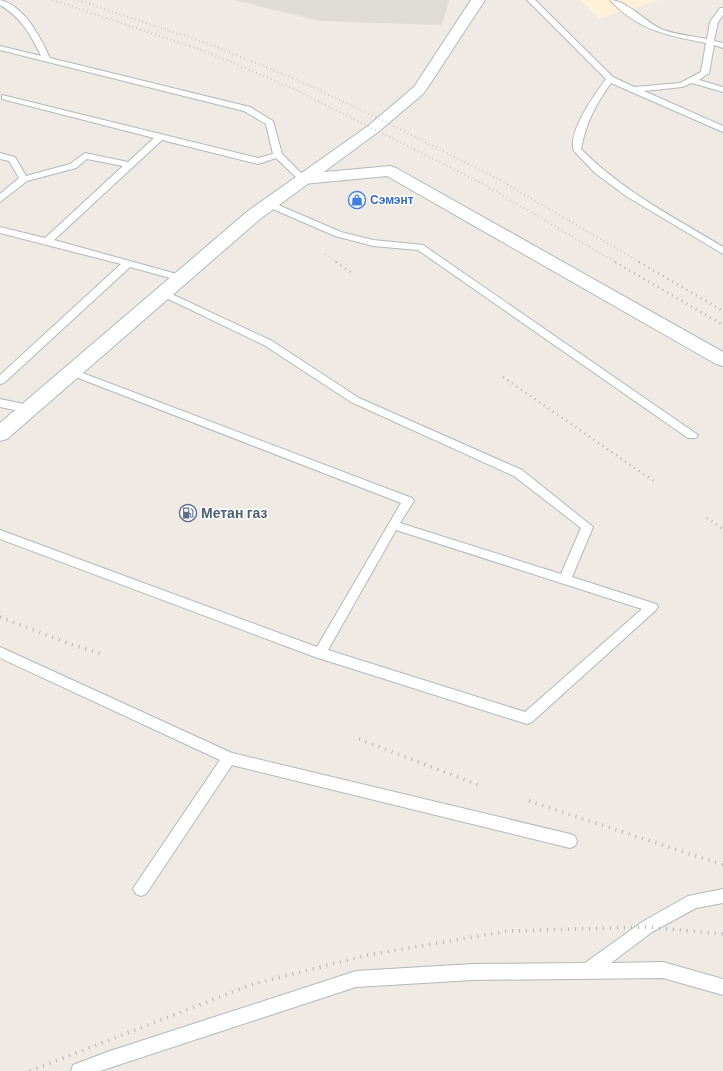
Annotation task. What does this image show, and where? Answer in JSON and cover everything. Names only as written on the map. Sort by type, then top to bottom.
[{"type":"main road","points":[[0,434],[254,214],[378,125],[419,90],[478,0]]},
{"type":"main road","points":[[303,179],[390,171],[723,360]]},
{"type":"lane","points":[[531,0],[610,79],[723,129]]},
{"type":"lane","points":[[614,0],[660,31],[692,40],[711,40],[723,46]]},
{"type":"lane","points":[[0,2],[14,8],[34,33],[47,60]]},
{"type":"lane","points":[[633,90],[682,86],[705,73],[714,22],[723,10]]},
{"type":"lane","points":[[0,48],[247,109],[270,123],[278,155],[303,179]]},
{"type":"lane","points":[[610,79],[587,110],[580,130],[577,148],[598,171],[629,194],[723,252]]},
{"type":"lane","points":[[692,80],[723,90]]},
{"type":"lane","points":[[5,97],[258,161],[278,155]]},
{"type":"lane","points":[[47,241],[160,137]]},
{"type":"lane","points":[[0,156],[12,159],[24,179]]},
{"type":"lane","points":[[0,199],[24,179],[74,166],[85,156],[129,165]]},
{"type":"lane","points":[[269,204],[338,234],[373,243],[420,247],[692,435]]},
{"type":"lane","points":[[0,230],[47,241],[181,278]]},
{"type":"lane","points":[[0,381],[128,263]]},
{"type":"lane","points":[[163,293],[268,343],[355,400],[518,473],[587,527],[565,580]]},
{"type":"lane","points":[[72,372],[408,501],[320,653]]},
{"type":"lane","points":[[0,403],[29,409]]},
{"type":"lane","points":[[0,534],[320,653],[527,718],[652,607],[393,525]]},
{"type":"lane","points":[[0,652],[229,758],[570,840]]},
{"type":"lane","points":[[141,889],[229,758]]},
{"type":"lane","points":[[587,971],[647,927],[693,901],[723,896]]},
{"type":"lane","points":[[79,1071],[107,1060],[356,979],[474,972],[663,970],[723,987]]},
{"type":"shaded area","points":[[234,0],[449,0],[442,25],[320,21]]},
{"type":"shaded area","points":[[581,0],[660,0],[599,18]]},
{"type":"railway","points":[[53,0],[207,52],[292,88],[485,185],[617,263]]},
{"type":"railway","points":[[78,0],[212,45],[295,79],[384,121],[500,180],[641,263]]},
{"type":"railway","points":[[325,254],[337,263]]},
{"type":"railway","points":[[336,262],[353,274]]},
{"type":"railway","points":[[615,262],[723,325]]},
{"type":"railway","points":[[639,262],[723,311]]},
{"type":"railway","points":[[503,377],[655,482]]},
{"type":"railway","points":[[707,518],[723,529]]},
{"type":"railway","points":[[0,617],[70,644],[105,655]]},
{"type":"railway","points":[[359,739],[481,786]]},
{"type":"railway","points":[[529,801],[723,865]]},
{"type":"railway","points":[[30,1071],[253,984],[368,955],[508,931],[647,927],[723,934]]},
{"type":"place","name":"Сэмэнт","points":[[357,200]]},
{"type":"place","name":"Метан газ","points":[[188,513]]}]
